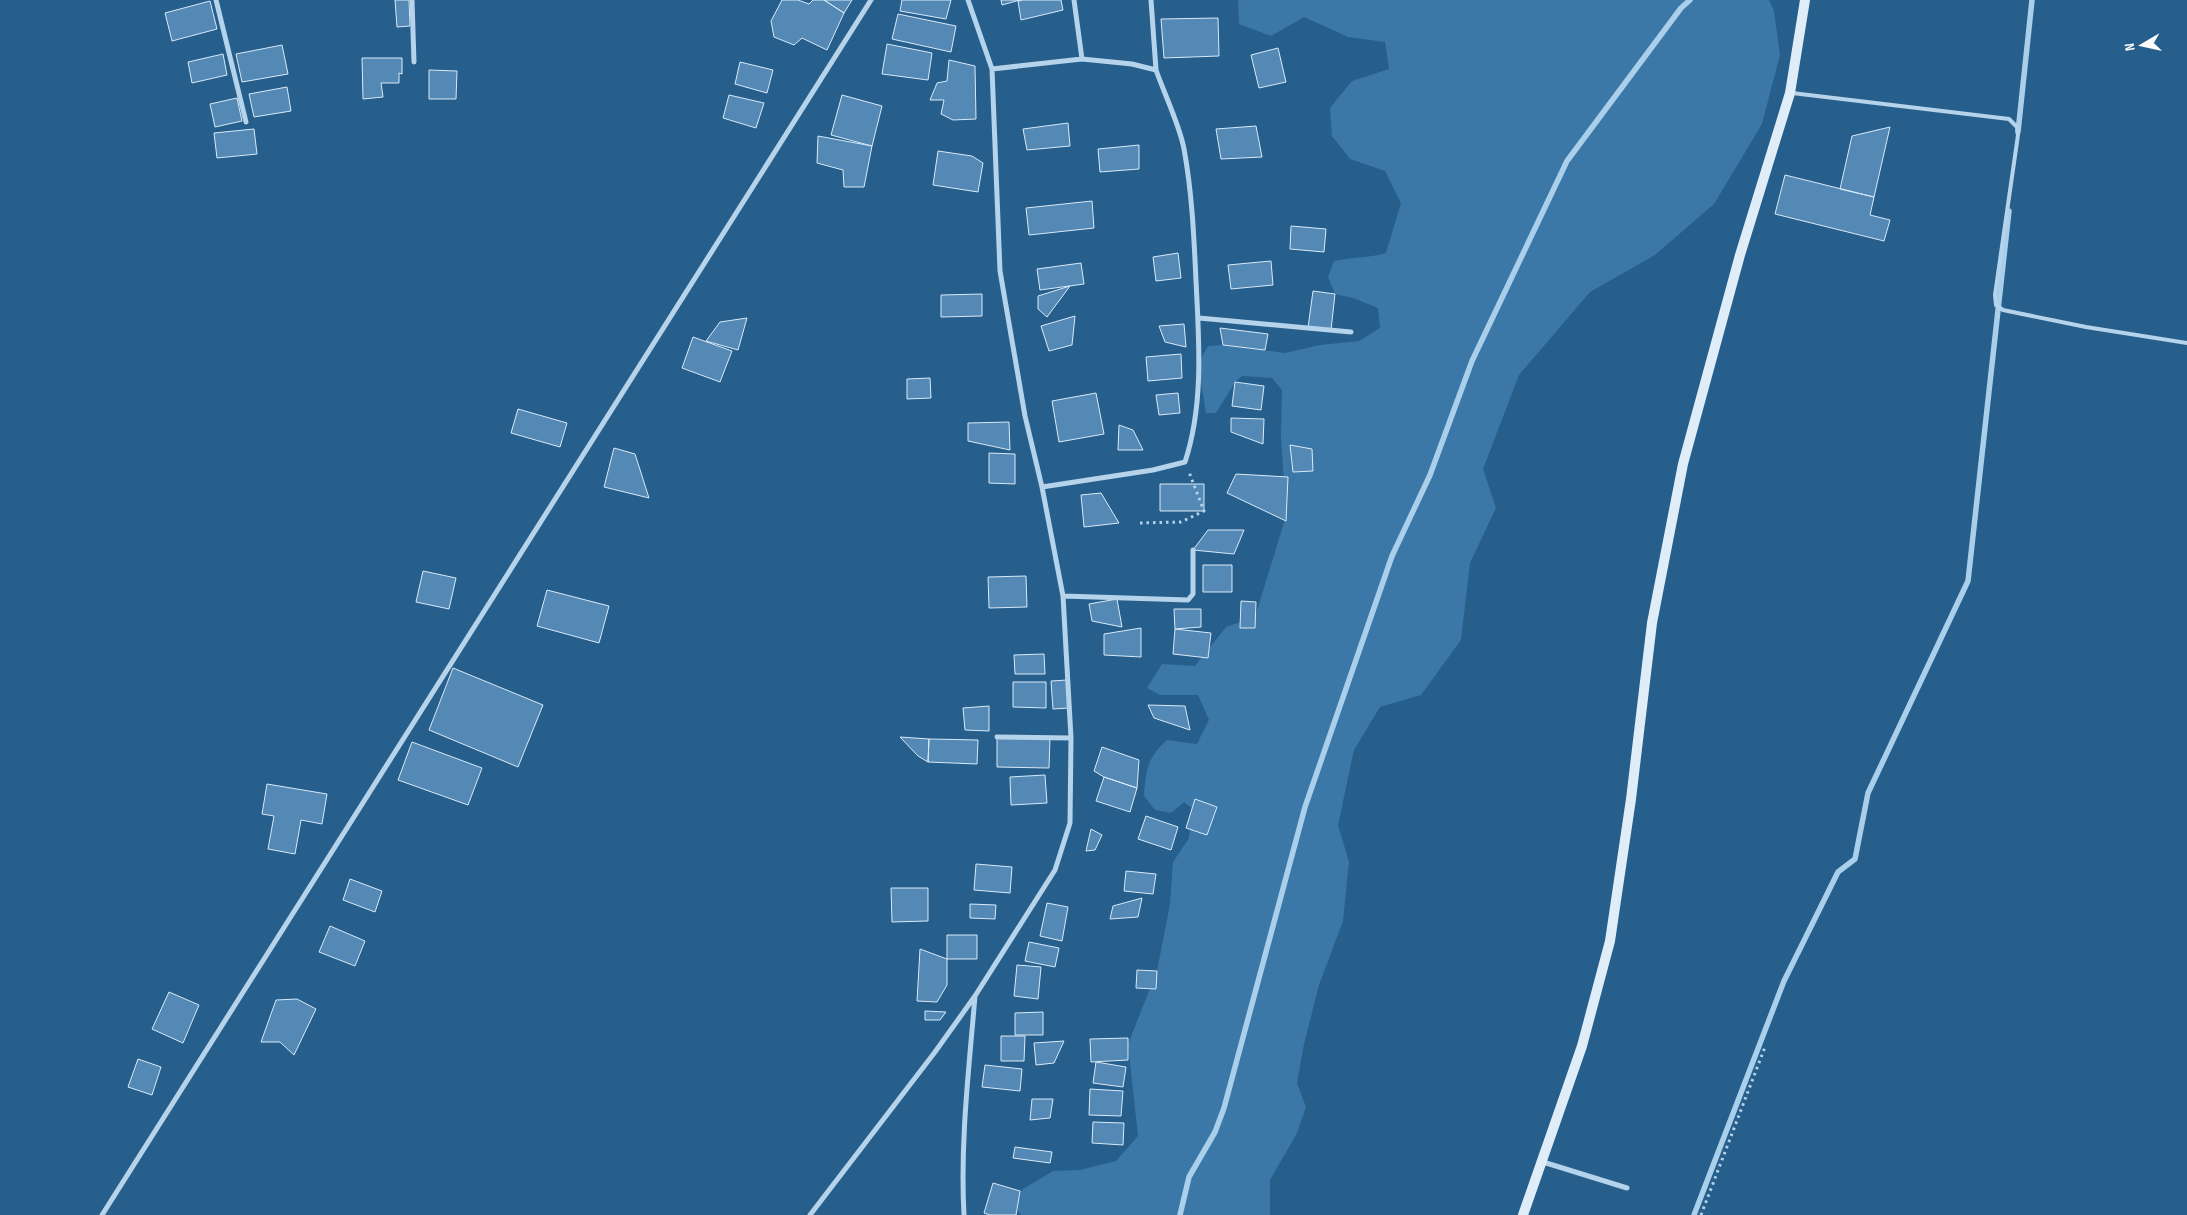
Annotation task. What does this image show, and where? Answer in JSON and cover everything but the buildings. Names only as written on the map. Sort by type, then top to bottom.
[{"type":"street","points":[[216,0],[246,122]]},
{"type":"street","points":[[412,0],[414,62]]},
{"type":"street","points":[[102,1215],[871,0]]},
{"type":"street","points":[[810,1215],[935,1052],[975,996],[1055,870],[1070,823],[1070,738],[1063,596],[1042,487],[1025,416],[1000,271],[992,69],[968,0]]},
{"type":"street","points":[[1074,0],[1082,59]]},
{"type":"street","points":[[1042,487],[1153,470],[1185,462],[1191,444],[1197,395],[1199,318],[1191,203],[1184,147],[1156,70],[1151,0]]},
{"type":"street","points":[[1523,1215],[1582,1046],[1610,941],[1632,799],[1652,623],[1684,464],[1740,255],[1790,93],[1805,0]]},
{"type":"street","points":[[992,69],[1082,59],[1132,64],[1156,70]]},
{"type":"street","points":[[1199,318],[1351,332]]},
{"type":"street","points":[[1063,596],[1188,600],[1193,594],[1193,550]]},
{"type":"street","points":[[998,737],[1070,738]]},
{"type":"street","points":[[964,1215],[962,1181],[965,1118],[975,996]]},
{"type":"street","points":[[1543,1162],[1627,1188]]},
{"type":"lane","points":[[1790,93],[2009,119],[2017,128],[2018,134],[1995,295],[1996,305],[2003,310],[2086,327],[2187,343]]},
{"type":"path","points":[[1140,523],[1181,522],[1204,511],[1185,462]]},
{"type":"path","points":[[1702,1215],[1765,1047]]},
{"type":"shaded area","points":[[1238,0],[1769,0],[1774,11],[1780,55],[1762,124],[1714,204],[1655,255],[1590,292],[1519,375],[1483,469],[1496,508],[1470,563],[1461,640],[1421,695],[1380,707],[1354,750],[1338,825],[1349,862],[1343,921],[1319,985],[1304,1044],[1297,1083],[1306,1107],[1297,1133],[1270,1180],[1270,1215],[1021,1215],[1017,1209],[1020,1191],[1053,1171],[1080,1170],[1116,1161],[1138,1136],[1128,1044],[1157,971],[1170,904],[1173,862],[1189,838],[1192,808],[1184,802],[1171,813],[1155,810],[1144,796],[1146,779],[1151,759],[1167,740],[1197,744],[1209,720],[1198,695],[1160,695],[1147,688],[1162,664],[1195,666],[1226,627],[1255,617],[1286,516],[1281,436],[1282,390],[1272,378],[1242,376],[1235,382],[1216,413],[1206,413],[1198,364],[1208,346],[1223,345],[1285,353],[1320,345],[1359,341],[1380,328],[1378,308],[1353,298],[1335,294],[1328,277],[1334,261],[1386,253],[1401,203],[1385,171],[1350,159],[1332,136],[1330,108],[1352,81],[1389,69],[1385,42],[1348,37],[1304,17],[1271,36],[1239,24]]},
{"type":"waterway","points":[[1180,1215],[1189,1177],[1215,1132],[1224,1108],[1305,807],[1392,556],[1430,475],[1472,361],[1567,161],[1681,8],[1690,0]]},
{"type":"waterway","points":[[2018,132],[2032,0]]},
{"type":"waterway","points":[[1694,1215],[1784,981],[1838,872],[1855,859],[1868,793],[1968,581],[2009,211]]}]
